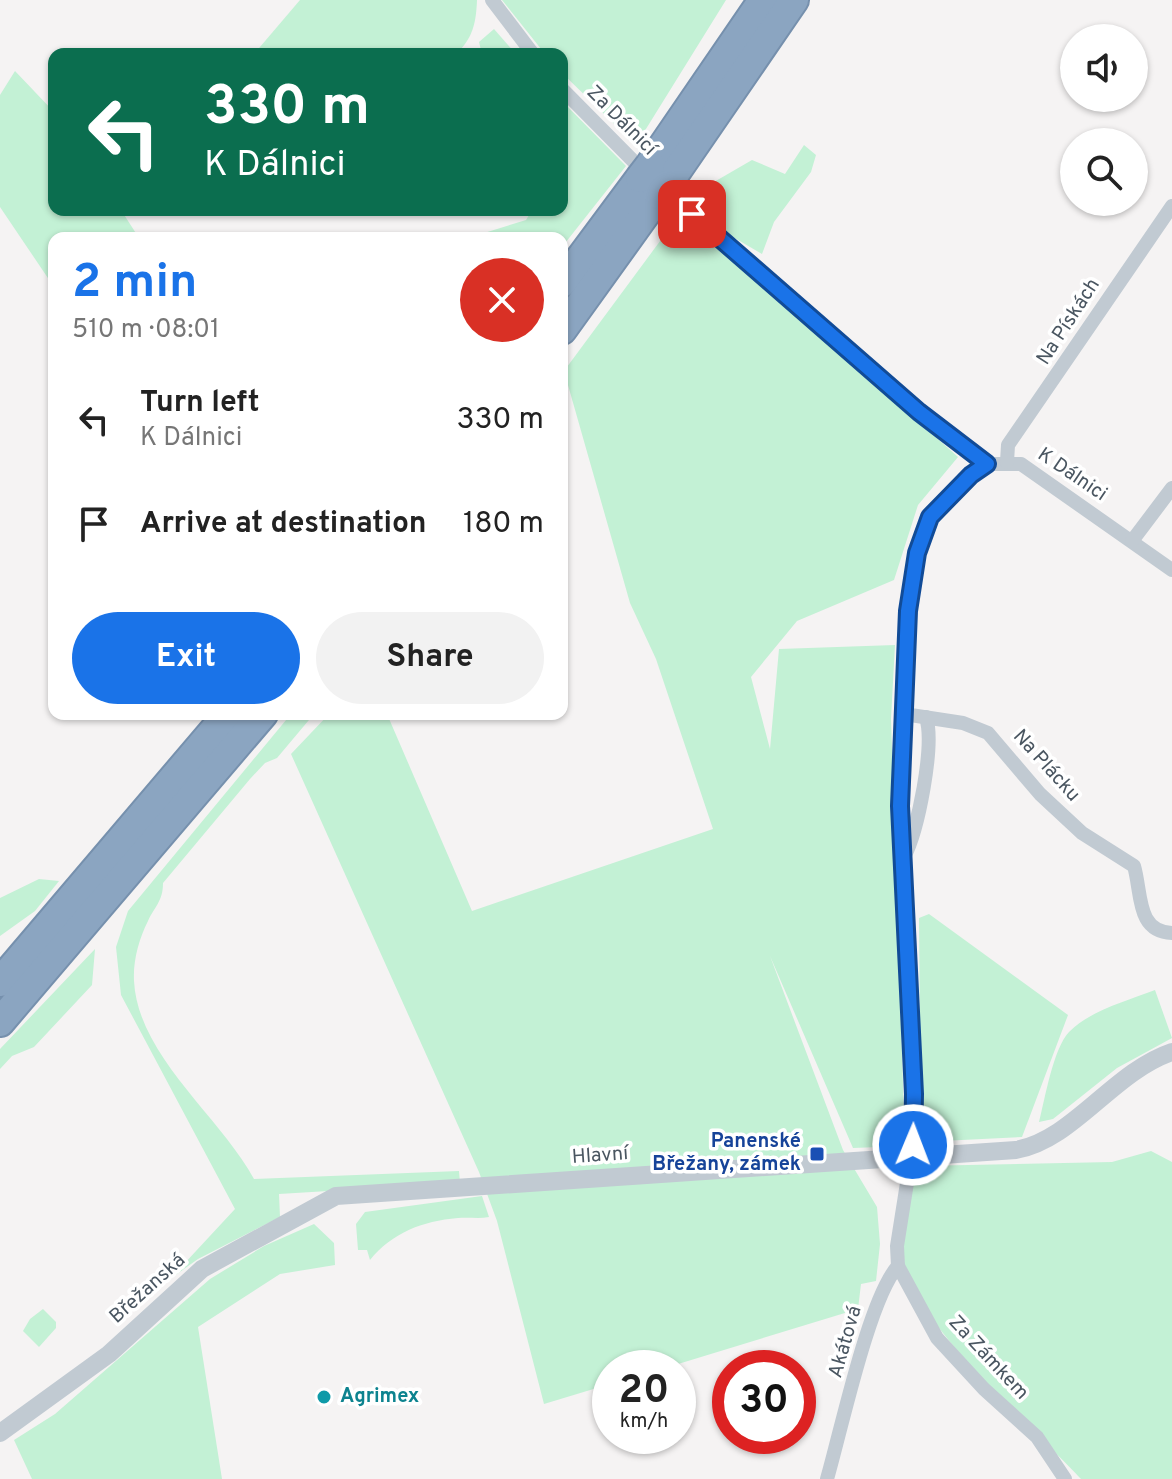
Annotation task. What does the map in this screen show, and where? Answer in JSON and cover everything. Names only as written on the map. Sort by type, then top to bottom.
[{"type":"highway","points":[[568,320],[763,0]]},
{"type":"highway","points":[[568,276],[654,181],[794,0]]},
{"type":"highway","points":[[0,982],[223,720]]},
{"type":"highway","points":[[0,1022],[258,720]]},
{"type":"street","points":[[492,0],[528,48]]},
{"type":"street","name":"Za Dálnicí","points":[[568,95],[654,181]]},
{"type":"street","points":[[654,181],[919,412],[987,464],[942,502],[923,533],[907,623],[900,806],[914,1094],[910,1159],[897,1246],[898,1266]]},
{"type":"street","name":"Na Pískách","points":[[1007,462],[1008,445],[1172,206]]},
{"type":"street","name":"K Dálnici","points":[[987,464],[1021,464],[1172,570]]},
{"type":"street","points":[[1132,541],[1172,488]]},
{"type":"street","name":"Na Plácku","points":[[904,714],[963,723],[988,733],[1040,794],[1082,833],[1134,866],[1144,921],[1156,932],[1172,933]]},
{"type":"street","points":[[904,858],[912,843],[924,773],[930,729],[926,717]]},
{"type":"street","name":"Hlavní","points":[[336,1196],[910,1159],[1033,1147],[1134,1070],[1172,1052]]},
{"type":"street","name":"Břežanská","points":[[0,1433],[109,1354],[202,1269],[336,1196]]},
{"type":"street","name":"Akátová","points":[[827,1479],[875,1312],[887,1278],[898,1266]]},
{"type":"street","name":"Za Zámkem","points":[[898,1266],[937,1338],[984,1389],[1037,1437],[1065,1479]]},
{"type":"green space","points":[[300,0],[477,0],[472,30],[461,48],[259,48]]},
{"type":"green space","points":[[502,0],[726,0],[636,145],[568,79],[568,48],[540,48]]},
{"type":"green space","points":[[494,29],[511,48],[480,48],[479,42]]},
{"type":"green space","points":[[15,71],[48,106],[48,216],[125,216],[135,232],[48,232],[48,278],[0,207],[0,95]]},
{"type":"green space","points":[[568,107],[626,166],[568,239],[568,232],[487,232],[526,220],[528,216],[568,216]]},
{"type":"green space","points":[[804,145],[816,155],[811,172],[774,222],[762,254],[726,233],[695,193],[752,160],[785,174]]},
{"type":"green space","points":[[683,210],[958,457],[918,505],[894,580],[797,621],[751,677],[770,749],[779,649],[895,645],[891,719],[905,1146],[853,1148],[770,956],[843,1150],[877,1207],[880,1244],[876,1281],[861,1284],[858,1309],[724,1350],[712,1350],[712,1354],[696,1359],[696,1350],[592,1350],[592,1389],[544,1404],[497,1221],[479,1172],[291,754],[323,720],[390,720],[472,911],[713,829],[656,659],[630,603],[568,385],[568,366]]},
{"type":"green space","points":[[286,720],[309,720],[277,758],[265,763],[250,779],[163,883],[160,899],[139,942],[134,981],[139,1008],[165,1060],[254,1179],[459,1171],[460,1183],[279,1194],[280,1217],[198,1259],[170,1279],[235,1209],[121,995],[116,947],[128,911]]},
{"type":"green space","points":[[39,879],[59,881],[35,911],[0,936],[0,898]]},
{"type":"green space","points":[[929,914],[1068,1015],[1022,1137],[921,1142],[919,918]]},
{"type":"green space","points":[[95,949],[92,985],[34,1047],[12,1056],[0,1069],[0,1049]]},
{"type":"green space","points":[[1155,990],[1172,1038],[1117,1068],[1053,1119],[1039,1122],[1058,1050],[1069,1032],[1098,1012]]},
{"type":"green space","points":[[1151,1151],[1172,1162],[1172,1479],[1081,1479],[972,1368],[920,1301],[905,1271],[900,1244],[903,1225],[918,1166],[1112,1162]]},
{"type":"green space","points":[[482,1196],[489,1217],[420,1225],[388,1242],[370,1260],[367,1250],[358,1250],[356,1224],[365,1212]]},
{"type":"green space","points":[[314,1224],[334,1243],[335,1265],[280,1274],[198,1327],[222,1479],[32,1479],[14,1440],[55,1414],[210,1279],[264,1246]]},
{"type":"green space","points":[[43,1309],[56,1322],[56,1328],[39,1347],[23,1331],[30,1319]]},
{"type":"place","name":"Panenské Břežany, zámek","points":[[817,1154]]},
{"type":"place","name":"Agrimex","points":[[324,1397]]},
{"type":"route","points":[[692,214],[919,412],[987,464],[971,475],[930,517],[917,553],[904,646],[900,806],[914,1094],[913,1145]]}]
